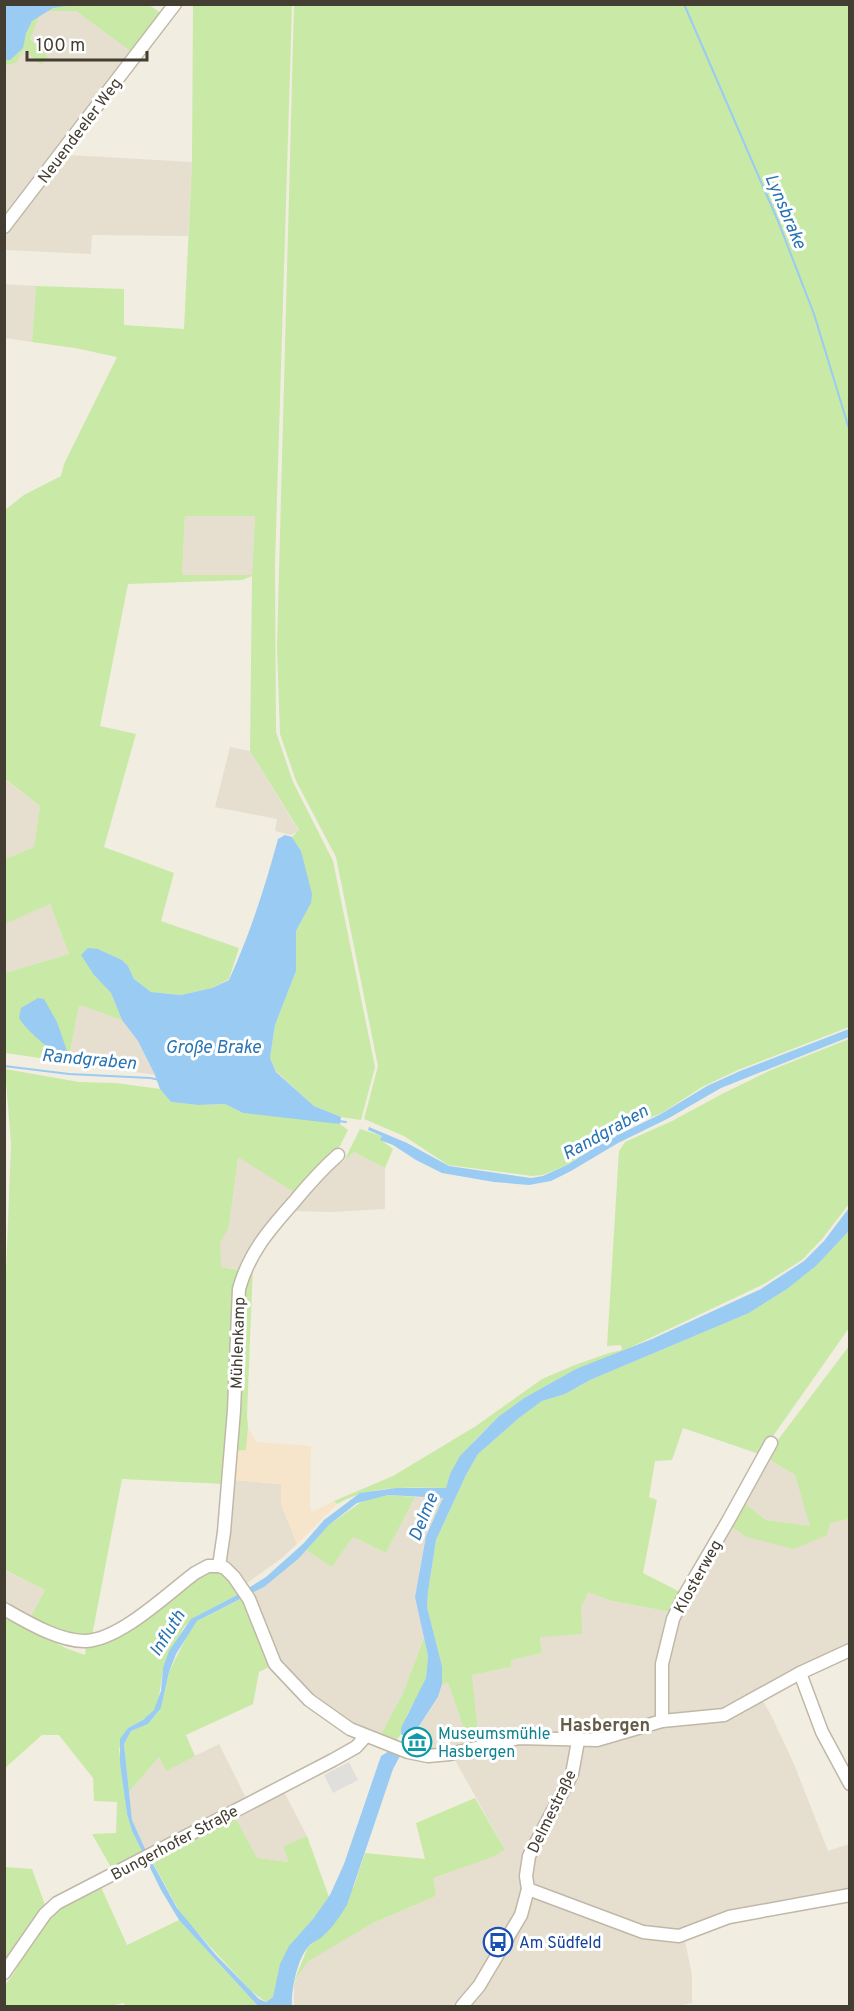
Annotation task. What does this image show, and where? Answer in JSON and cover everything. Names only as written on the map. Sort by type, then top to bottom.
[{"type":"street","name":"Neuendeeler Weg","points":[[4,226],[175,4]]},
{"type":"street","name":"Mühlenkamp","points":[[219,1566],[232,1433],[239,1289],[244,1270],[261,1239],[338,1155]]},
{"type":"street","name":"Klosterweg","points":[[662,1721],[662,1664],[673,1619],[682,1598],[771,1443]]},
{"type":"street","points":[[4,1609],[40,1628],[70,1639],[94,1639],[120,1630],[195,1573],[208,1566],[225,1568],[249,1599],[275,1664],[309,1700],[350,1729],[408,1752],[428,1756],[450,1754],[519,1738],[597,1740],[662,1721],[724,1715],[800,1673],[849,1650]]},
{"type":"street","points":[[800,1673],[822,1732],[849,1784]]},
{"type":"street","name":"Bungerhofer Straße","points":[[4,1973],[45,1914],[57,1904],[333,1760],[356,1747],[366,1736]]},
{"type":"street","name":"Delmestraße","points":[[462,2007],[479,1986],[521,1915],[528,1889],[526,1876],[529,1856],[572,1774],[578,1741]]},
{"type":"street","points":[[528,1889],[643,1932],[679,1936],[729,1917],[849,1895]]},
{"type":"shaded area","points":[[69,6],[141,58],[69,155],[192,162],[188,236],[92,235],[91,254],[5,250],[5,60],[32,21],[53,8]]},
{"type":"shaded area","points":[[4,284],[36,286],[32,342],[5,338]]},
{"type":"shaded area","points":[[185,515],[255,516],[252,576],[182,575]]},
{"type":"shaded area","points":[[230,747],[250,751],[299,831],[291,835],[275,831],[277,819],[215,807]]},
{"type":"shaded area","points":[[4,779],[40,806],[34,847],[5,859]]},
{"type":"shaded area","points":[[50,904],[69,954],[5,973],[4,924]]},
{"type":"shaded area","points":[[79,1005],[122,1020],[138,1041],[155,1075],[68,1062]]},
{"type":"shaded area","points":[[354,1152],[385,1168],[385,1209],[332,1212],[291,1211],[320,1175],[344,1161]]},
{"type":"shaded area","points":[[238,1156],[297,1194],[244,1270],[221,1267],[219,1256],[220,1243],[229,1227]]},
{"type":"shaded area","points":[[248,1427],[256,1442],[311,1446],[310,1508],[312,1512],[334,1501],[337,1504],[297,1544],[281,1504],[281,1484],[234,1480],[234,1451],[246,1450]]},
{"type":"shaded area","points":[[762,1455],[795,1475],[811,1527],[766,1520],[744,1503],[794,1549],[829,1523],[849,1519],[849,1657],[796,1682],[763,1701],[794,1764],[828,1851],[849,1844],[849,1891],[683,1931],[692,1975],[692,2003],[678,2006],[294,2006],[294,1984],[306,1962],[373,1923],[436,1896],[432,1878],[493,1857],[505,1850],[455,1760],[424,1761],[400,1756],[438,1698],[442,1684],[448,1683],[469,1743],[479,1740],[472,1675],[511,1667],[510,1660],[542,1653],[540,1637],[581,1608],[588,1591],[612,1601],[672,1612]]},
{"type":"shaded area","points":[[234,1480],[281,1484],[281,1504],[297,1544],[282,1558],[247,1583],[248,1589],[217,1556],[229,1549]]},
{"type":"shaded area","points":[[415,1497],[443,1498],[426,1536],[415,1597],[424,1638],[403,1693],[380,1736],[353,1724],[346,1734],[305,1706],[271,1666],[241,1599],[264,1587],[306,1550],[332,1567],[353,1537],[386,1553]]},
{"type":"shaded area","points":[[4,1570],[45,1590],[30,1618],[5,1604]]},
{"type":"shaded area","points":[[219,1744],[247,1800],[145,1849],[132,1820],[129,1792],[159,1757],[166,1770]]},
{"type":"shaded area","points":[[349,1762],[358,1780],[333,1793],[324,1775]]},
{"type":"shaded area","points":[[284,1792],[307,1836],[283,1846],[290,1862],[256,1858],[235,1817]]},
{"type":"green space","points":[[5,5],[149,5],[164,15],[136,55],[76,11],[46,11],[40,14],[30,39],[48,57],[41,65],[24,49],[16,63],[5,65]]},
{"type":"green space","points":[[193,5],[292,5],[275,565],[276,732],[293,782],[333,861],[375,1067],[361,1120],[341,1117],[314,1106],[276,1071],[270,1058],[275,1025],[296,971],[296,931],[311,903],[301,851],[292,837],[299,830],[250,751],[252,576],[242,580],[128,584],[100,726],[136,734],[104,847],[174,873],[161,921],[239,948],[229,979],[212,988],[181,995],[151,992],[134,979],[128,966],[122,960],[98,949],[94,975],[111,993],[122,1020],[79,1005],[68,1062],[5,1053],[5,973],[69,954],[50,904],[5,924],[5,859],[34,847],[40,806],[5,779],[5,510],[24,495],[61,476],[64,464],[117,357],[32,342],[36,286],[124,289],[124,325],[184,329],[192,162]],"holes":[[[185,516],[255,516],[252,575],[182,575]]]},
{"type":"green space","points":[[294,5],[849,5],[849,1027],[738,1070],[702,1087],[662,1113],[605,1139],[569,1164],[543,1175],[532,1176],[448,1165],[404,1136],[364,1119],[378,1066],[336,857],[296,781],[280,734],[277,648]]},
{"type":"green space","points":[[849,1039],[849,1204],[822,1239],[802,1260],[764,1284],[608,1358],[576,1369],[524,1398],[498,1417],[474,1441],[450,1474],[446,1488],[390,1488],[363,1493],[337,1504],[334,1501],[393,1476],[476,1426],[542,1379],[575,1365],[622,1350],[621,1345],[607,1346],[619,1151],[625,1142],[672,1121],[771,1070]]},
{"type":"green space","points":[[5,1069],[79,1082],[116,1083],[160,1089],[171,1102],[198,1105],[225,1104],[243,1113],[340,1124],[348,1130],[337,1152],[297,1194],[238,1157],[229,1227],[220,1243],[221,1267],[240,1270],[225,1484],[122,1479],[92,1636],[61,1634],[30,1618],[45,1590],[5,1570],[4,1327],[11,1144]]},
{"type":"green space","points":[[360,1129],[382,1136],[381,1140],[393,1149],[385,1168],[354,1152],[344,1161]]},
{"type":"green space","points":[[849,1231],[849,1328],[762,1455],[683,1428],[672,1460],[655,1461],[649,1497],[657,1500],[643,1573],[680,1592],[672,1612],[612,1601],[588,1592],[581,1608],[582,1634],[540,1637],[542,1653],[511,1660],[511,1667],[472,1675],[479,1741],[469,1743],[448,1683],[442,1684],[442,1666],[427,1607],[436,1540],[478,1454],[542,1401],[565,1394],[590,1380],[749,1313],[787,1289],[816,1266]]},
{"type":"green space","points":[[253,1263],[246,1450],[234,1451],[241,1294]]},
{"type":"green space","points":[[849,1346],[849,1519],[830,1523],[827,1535],[794,1549],[747,1537],[730,1526],[744,1503],[766,1520],[810,1526],[795,1475],[765,1457]]},
{"type":"green space","points":[[388,1495],[415,1497],[386,1553],[353,1537],[332,1567],[306,1550],[329,1525],[364,1500]]},
{"type":"green space","points":[[209,1571],[225,1573],[239,1594],[195,1617],[184,1627],[163,1668],[158,1704],[154,1711],[143,1720],[128,1728],[119,1749],[127,1814],[132,1831],[143,1853],[112,1869],[92,1834],[116,1833],[117,1802],[94,1801],[93,1778],[59,1735],[42,1735],[5,1768],[4,1618],[85,1655],[86,1644],[131,1628]]},
{"type":"green space","points":[[241,1599],[271,1666],[259,1672],[253,1704],[186,1735],[195,1756],[166,1771],[159,1757],[129,1792],[124,1744],[131,1731],[148,1724],[161,1708],[169,1672],[197,1621]]},
{"type":"green space","points":[[424,1638],[428,1656],[426,1678],[408,1713],[401,1734],[395,1742],[380,1736],[403,1693]]},
{"type":"green space","points":[[475,1798],[505,1850],[493,1857],[433,1878],[436,1896],[373,1923],[307,1962],[293,1984],[308,1947],[324,1935],[354,1886],[365,1853],[425,1859],[416,1823]]},
{"type":"green space","points":[[235,1817],[257,1858],[289,1862],[283,1846],[307,1836],[329,1897],[313,1919],[273,1997],[266,2002],[251,1991],[182,1916],[152,1861]]},
{"type":"green space","points":[[5,1867],[32,1869],[45,1905],[5,1963]]},
{"type":"green space","points":[[101,1887],[127,1945],[179,1920],[258,2006],[125,2006],[124,2003],[110,2006],[5,2006],[5,1985],[44,1921],[63,1905]]},
{"type":"water","points":[[5,4],[72,5],[53,8],[32,21],[26,33],[23,48],[10,60],[5,60]]},
{"type":"water","name":"Große Brake","points":[[285,835],[292,837],[301,851],[312,894],[311,903],[296,931],[296,971],[275,1025],[270,1058],[276,1072],[314,1106],[341,1117],[340,1124],[243,1113],[225,1104],[198,1105],[171,1102],[160,1089],[138,1041],[122,1020],[111,993],[94,975],[81,955],[88,948],[98,949],[122,960],[128,966],[134,979],[151,992],[181,995],[212,988],[229,980],[244,945],[278,839]]},
{"type":"water","points":[[38,998],[44,999],[57,1022],[67,1051],[57,1052],[48,1047],[19,1018],[21,1008]]},
{"type":"water","points":[[849,1029],[849,1037],[721,1088],[551,1181],[529,1185],[494,1182],[442,1173],[380,1140],[382,1136],[368,1130],[369,1127],[407,1143],[449,1166],[531,1178],[543,1176],[569,1164],[603,1142],[661,1114],[707,1086]]},
{"type":"water","points":[[849,1208],[849,1231],[816,1266],[787,1289],[749,1313],[590,1380],[565,1394],[542,1401],[478,1454],[436,1540],[427,1607],[442,1666],[442,1684],[438,1697],[410,1740],[401,1734],[401,1728],[426,1678],[428,1656],[415,1597],[426,1536],[443,1498],[388,1495],[357,1503],[329,1525],[298,1559],[264,1587],[197,1621],[176,1654],[169,1672],[161,1708],[148,1724],[131,1731],[124,1744],[132,1820],[177,1908],[215,1954],[259,1999],[266,2002],[273,1997],[280,1964],[289,1946],[330,1895],[344,1864],[381,1756],[389,1751],[397,1740],[406,1745],[393,1769],[347,1905],[327,1933],[308,1947],[301,1959],[294,1984],[292,2006],[258,2006],[179,1920],[161,1890],[132,1831],[127,1814],[120,1763],[120,1739],[128,1728],[143,1720],[154,1710],[161,1691],[163,1668],[169,1651],[191,1619],[266,1577],[304,1543],[324,1520],[360,1493],[396,1488],[446,1488],[450,1474],[460,1456],[498,1417],[524,1398],[576,1369],[652,1339],[761,1289],[804,1261],[824,1241]]},
{"type":"waterway","name":"Lynsbrake","points":[[684,4],[778,221],[814,314],[850,432]]},
{"type":"waterway","name":"Randgraben","points":[[4,1066],[69,1074],[160,1080]]},
{"type":"waterway","name":"Randgraben","points":[[338,1121],[346,1122]]},
{"type":"place","name":"Museumsmühle Hasbergen","points":[[417,1742]]},
{"type":"place","name":"Am Südfeld","points":[[498,1942]]},
{"type":"district","name":"Hasbergen","points":[[605,1725]]},
{"type":"water label","name":"Delme","points":[[423,1517]]},
{"type":"water label","name":"Influth","points":[[167,1633]]}]
